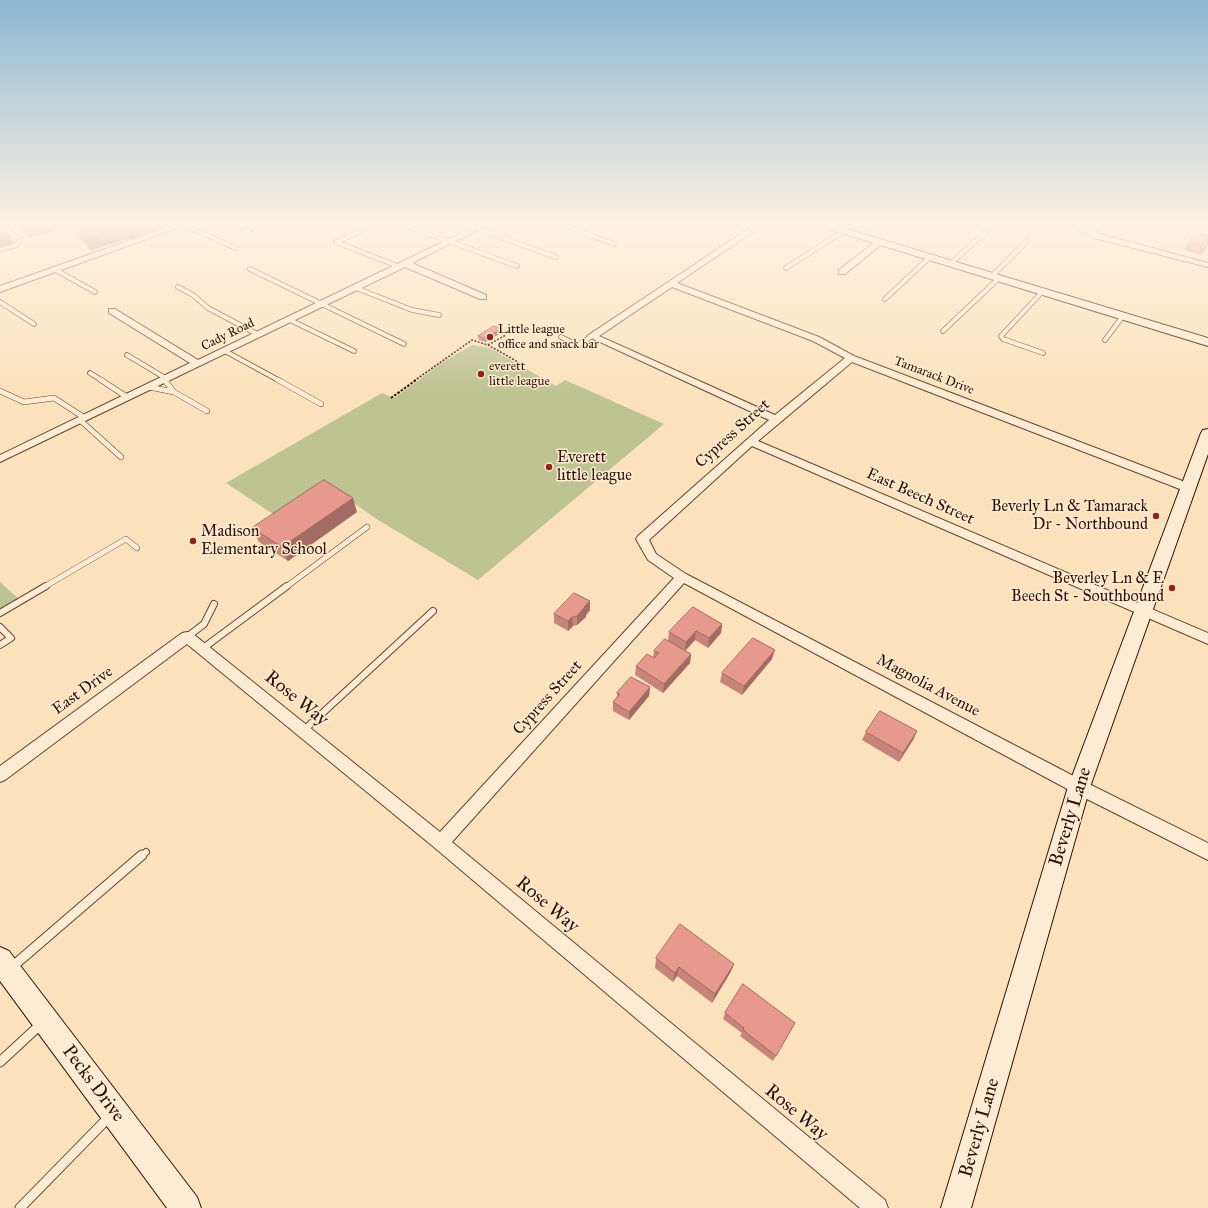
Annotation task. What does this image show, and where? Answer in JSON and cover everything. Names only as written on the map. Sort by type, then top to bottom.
[{"type":"street","points":[[0,290],[30,279]]},
{"type":"street","name":"Cady Road","points":[[0,459],[374,279]]},
{"type":"street","points":[[439,279],[483,297]]},
{"type":"street","points":[[592,336],[679,279]]},
{"type":"street","points":[[1000,279],[1208,342]]},
{"type":"street","name":"Tamarack Drive","points":[[672,284],[816,339],[851,358],[1189,488]]},
{"type":"street","points":[[112,311],[198,364]]},
{"type":"street","points":[[592,336],[776,418]]},
{"type":"street","name":"Cypress Street","points":[[642,539],[752,442],[776,418],[851,358]]},
{"type":"street","name":"Beverly Lane","points":[[956,1208],[1079,787],[1208,433]]},
{"type":"street","name":"East Beech Street","points":[[752,442],[1208,639]]},
{"type":"street","name":"Magnolia Avenue","points":[[642,539],[652,558],[682,577],[1079,787],[1208,852]]},
{"type":"street","name":"Cypress Street","points":[[441,843],[682,577]]},
{"type":"street","name":"Rose Way","points":[[187,637],[441,843],[877,1208]]},
{"type":"street","name":"East Drive","points":[[0,775],[187,637]]},
{"type":"street","name":"Pecks Drive","points":[[4,966],[186,1208]]},
{"type":"lane","points":[[73,279],[95,292]]},
{"type":"lane","points":[[271,279],[404,344]]},
{"type":"lane","points":[[885,299],[906,279]]},
{"type":"lane","points":[[943,331],[994,279]]},
{"type":"lane","points":[[178,286],[194,295],[208,308],[259,335]]},
{"type":"lane","points":[[356,288],[412,310],[439,315]]},
{"type":"lane","points":[[1042,292],[1001,336],[1003,339],[1043,353]]},
{"type":"lane","points":[[0,302],[34,324]]},
{"type":"lane","points":[[1105,340],[1123,316]]},
{"type":"lane","points":[[290,320],[354,351]]},
{"type":"lane","points":[[561,337],[578,345],[592,336]]},
{"type":"lane","points":[[225,351],[321,404]]},
{"type":"lane","points":[[127,355],[166,379],[166,382],[174,392]]},
{"type":"lane","points":[[90,373],[127,397]]},
{"type":"lane","points":[[149,387],[174,392],[207,411]]},
{"type":"lane","points":[[0,391],[24,402],[54,398],[83,419],[121,457]]},
{"type":"lane","points":[[202,649],[367,528]]},
{"type":"lane","points":[[0,613],[126,539],[137,548]]},
{"type":"lane","points":[[187,637],[204,624],[214,604]]},
{"type":"lane","points":[[303,731],[433,611]]},
{"type":"lane","points":[[0,627],[11,638],[0,645]]},
{"type":"lane","points":[[4,966],[146,852]]},
{"type":"lane","points":[[0,1062],[45,1020]]},
{"type":"lane","points":[[20,1208],[114,1112]]},
{"type":"path","points":[[488,345],[506,336]]},
{"type":"path","points":[[391,398],[472,340],[488,345],[520,363]]},
{"type":"green space","points":[[472,345],[490,348],[556,386],[565,380],[664,424],[478,580],[378,520],[331,487],[276,516],[226,483],[382,393],[394,398],[443,362]]},
{"type":"green space","points":[[0,582],[20,600],[12,602],[0,609]]},
{"type":"building","points":[[494,326],[501,329],[484,338],[478,336]]},
{"type":"building","points":[[324,480],[353,498],[282,547],[252,528]]},
{"type":"building","points":[[574,593],[590,601],[577,616],[572,617],[568,621],[554,614]]},
{"type":"building","points":[[693,607],[722,624],[709,638],[696,631],[686,642],[669,632]]},
{"type":"building","points":[[753,638],[775,650],[744,686],[722,673]]},
{"type":"building","points":[[665,639],[691,654],[664,684],[636,666],[647,654],[654,658],[659,653],[654,651]]},
{"type":"building","points":[[631,677],[650,687],[629,712],[613,702],[620,694],[617,693]]},
{"type":"building","points":[[880,711],[917,731],[903,753],[866,732]]},
{"type":"building","points":[[680,924],[734,964],[715,994],[679,967],[675,973],[656,958]]},
{"type":"building","points":[[743,984],[795,1023],[776,1056],[743,1030],[744,1028],[725,1013]]},
{"type":"place","name":"Little league office and snack bar","points":[[490,337]]},
{"type":"place","name":"everett little league","points":[[481,374]]},
{"type":"place","name":"Everett little league","points":[[549,467]]},
{"type":"place","name":"Beverly Ln & Tamarack Dr - Northbound","points":[[1156,516]]},
{"type":"place","name":"Madison Elementary School","points":[[193,541]]},
{"type":"place","name":"Beverley Ln & E Beech St - Southbound","points":[[1172,588]]}]
